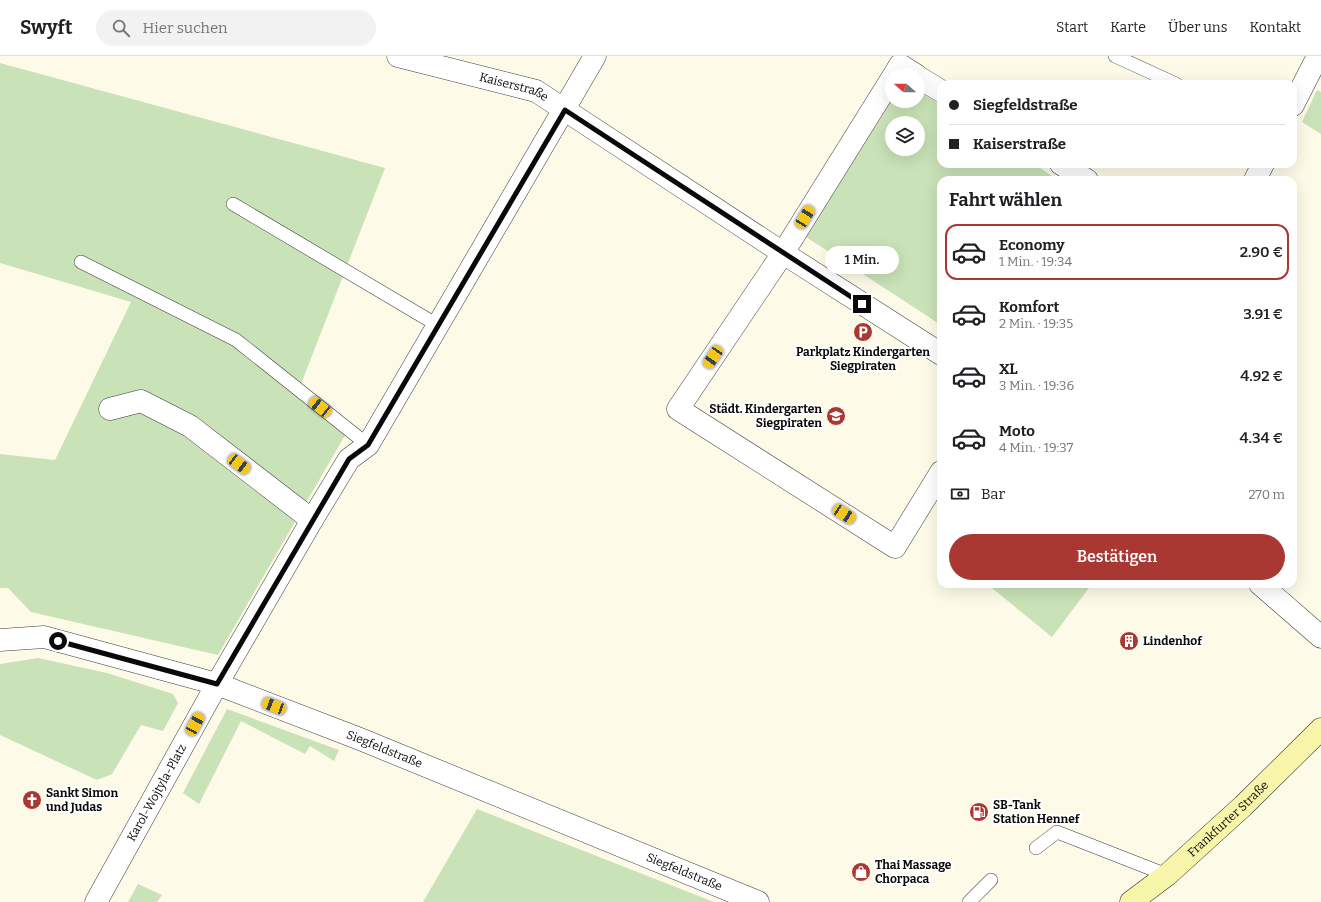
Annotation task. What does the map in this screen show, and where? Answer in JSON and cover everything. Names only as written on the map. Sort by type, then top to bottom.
[{"type":"main road","name":"Frankfurter Straße","points":[[1131,902],[1167,875],[1243,806],[1321,730]]},
{"type":"street","name":"Kaiserstraße","points":[[398,56],[536,91],[783,254],[937,351]]},
{"type":"street","points":[[368,445],[439,326],[595,56]]},
{"type":"street","points":[[1297,97],[1318,56]]},
{"type":"street","points":[[925,81],[937,88]]},
{"type":"street","points":[[885,89],[783,254],[678,409],[895,547],[937,479]]},
{"type":"street","points":[[1068,168],[1080,176]]},
{"type":"street","points":[[110,409],[140,401],[190,426],[312,520]]},
{"type":"street","name":"Karol-Wojtyla-Platz","points":[[96,902],[217,684],[312,520],[349,459],[368,445]]},
{"type":"street","points":[[1265,588],[1321,638]]},
{"type":"street","name":"Siegfeldstraße","points":[[0,640],[44,637],[217,684],[360,739],[758,902]]},
{"type":"lane","points":[[1115,56],[1167,80]]},
{"type":"lane","points":[[233,204],[439,326]]},
{"type":"lane","points":[[82,262],[236,340],[368,445]]},
{"type":"lane","points":[[1036,848],[1057,832],[1167,875]]},
{"type":"lane","points":[[969,902],[992,880]]},
{"type":"green space","points":[[0,63],[385,168],[301,384],[351,425],[218,655],[31,612],[8,588],[0,588],[0,454],[55,460],[131,302],[0,263]]},
{"type":"green space","points":[[1317,90],[1321,92],[1321,134],[1302,122]]},
{"type":"green space","points":[[925,95],[937,103],[937,168],[1040,168],[1052,176],[937,176],[937,322],[806,237],[887,108],[925,108]]},
{"type":"green space","points":[[992,588],[1089,588],[1052,637]]},
{"type":"green space","points":[[38,658],[107,673],[173,694],[178,703],[163,731],[141,725],[112,774],[97,780],[0,735],[0,664]]},
{"type":"green space","points":[[227,709],[339,750],[334,761],[310,746],[305,754],[241,721],[199,804],[183,793]]},
{"type":"green space","points":[[477,809],[714,902],[423,902]]},
{"type":"green space","points":[[138,884],[162,895],[157,902],[128,902]]},
{"type":"place","name":"Parkplatz Kindergarten Siegpiraten","points":[[863,332]]},
{"type":"place","name":"Städt. Kindergarten Siegpiraten","points":[[836,416]]},
{"type":"place","name":"Lindenhof","points":[[1129,641]]},
{"type":"place","name":"Sankt Simon und Judas","points":[[32,800]]},
{"type":"place","name":"SB-Tank Station Hennef","points":[[979,812]]},
{"type":"place","name":"Thai Massage Chorpaca","points":[[861,872]]},
{"type":"route","points":[[58,641],[217,684],[349,459],[368,445],[565,110],[783,254],[862,304]]}]
